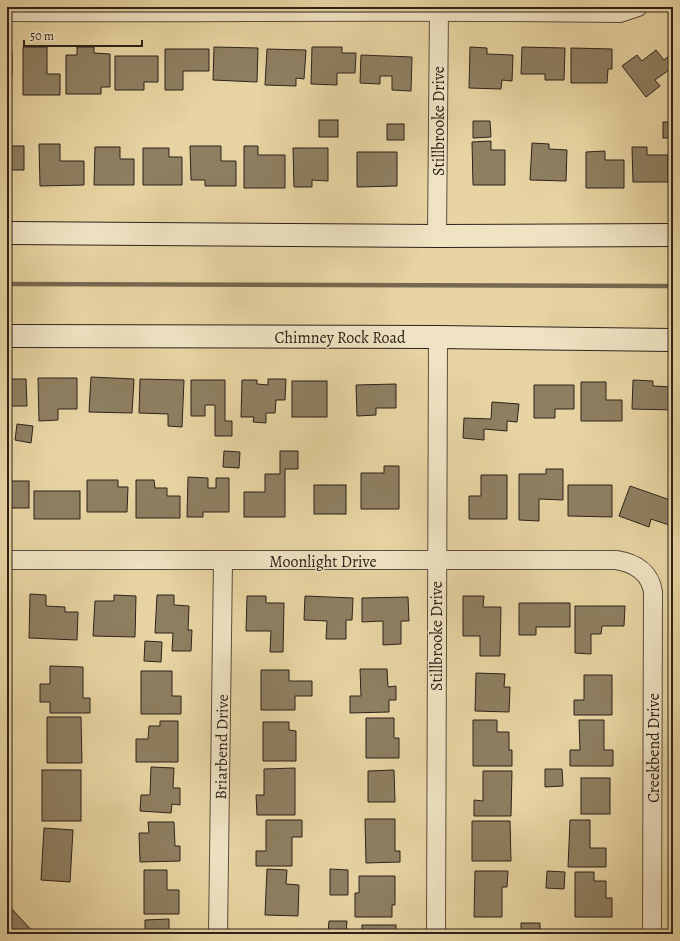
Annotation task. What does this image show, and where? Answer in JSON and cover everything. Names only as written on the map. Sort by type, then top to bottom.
[{"type":"main road","points":[[7,233],[437,236],[673,235]]},
{"type":"main road","name":"Chimney Rock Road","points":[[7,336],[438,337],[673,340]]},
{"type":"street","points":[[7,12],[439,9],[620,13],[634,8]]},
{"type":"street","name":"Stillbrooke Drive","points":[[437,236],[439,9]]},
{"type":"street","name":"Stillbrooke Drive","points":[[436,934],[436,561],[438,337]]},
{"type":"street","name":"Moonlight Drive","points":[[7,560],[616,560],[638,567]]},
{"type":"street","name":"Briarbend Drive","points":[[218,934],[223,561]]},
{"type":"street","name":"Creekbend Drive","points":[[638,567],[652,582],[653,592],[652,934]]},
{"type":"building","points":[[23,47],[47,47],[47,74],[60,74],[60,95],[23,95]]},
{"type":"building","points":[[77,47],[94,47],[94,53],[110,54],[110,87],[101,87],[101,94],[66,94],[66,55],[77,55]]},
{"type":"building","points":[[214,47],[258,48],[257,82],[213,80]]},
{"type":"building","points":[[312,47],[342,47],[342,53],[356,53],[355,73],[337,73],[337,85],[311,84]]},
{"type":"building","points":[[470,47],[487,48],[487,54],[513,55],[512,81],[502,80],[501,89],[469,88]]},
{"type":"building","points":[[522,47],[565,48],[564,80],[545,80],[545,74],[521,74]]},
{"type":"building","points":[[571,48],[612,49],[612,69],[608,69],[607,83],[571,83]]},
{"type":"building","points":[[165,49],[209,49],[209,71],[183,71],[183,90],[165,90]]},
{"type":"building","points":[[267,49],[306,50],[304,79],[296,78],[296,86],[265,85]]},
{"type":"building","points":[[656,50],[664,60],[673,53],[673,75],[669,70],[655,80],[660,86],[646,97],[622,66],[637,55],[642,61]]},
{"type":"building","points":[[7,53],[12,53],[12,76],[7,76]]},
{"type":"building","points":[[361,55],[412,57],[411,91],[392,90],[392,76],[380,76],[380,84],[360,83]]},
{"type":"building","points":[[115,56],[158,56],[158,82],[144,82],[144,90],[115,90]]},
{"type":"building","points":[[319,120],[338,120],[338,137],[319,137]]},
{"type":"building","points":[[473,121],[490,121],[491,137],[473,138]]},
{"type":"building","points":[[663,122],[673,122],[673,138],[663,138]]},
{"type":"building","points":[[387,124],[404,124],[404,140],[387,140]]},
{"type":"building","points":[[491,141],[491,150],[505,150],[505,185],[473,185],[472,142]]},
{"type":"building","points":[[532,143],[549,144],[549,149],[567,150],[566,181],[530,180]]},
{"type":"building","points":[[39,144],[60,144],[60,161],[84,161],[84,185],[40,186]]},
{"type":"building","points":[[7,146],[24,146],[24,170],[11,170],[11,185],[7,185]]},
{"type":"building","points":[[190,146],[221,146],[221,161],[236,161],[236,186],[205,186],[205,180],[191,180]]},
{"type":"building","points":[[244,146],[258,146],[258,155],[285,155],[285,188],[244,188]]},
{"type":"building","points":[[95,147],[120,147],[120,159],[134,159],[134,185],[94,185]]},
{"type":"building","points":[[632,147],[647,147],[647,155],[668,155],[668,182],[633,182]]},
{"type":"building","points":[[143,148],[169,148],[169,157],[182,157],[182,185],[143,185]]},
{"type":"building","points":[[293,148],[328,148],[328,181],[312,180],[312,187],[294,187]]},
{"type":"building","points":[[605,151],[605,160],[624,160],[624,188],[586,188],[586,152]]},
{"type":"building","points":[[357,152],[397,152],[397,186],[357,187]]},
{"type":"building","points":[[91,377],[134,379],[132,413],[89,412]]},
{"type":"building","points":[[38,378],[77,378],[77,409],[58,409],[58,420],[39,421]]},
{"type":"building","points":[[7,379],[26,379],[27,406],[7,406]]},
{"type":"building","points":[[140,379],[184,380],[182,427],[168,426],[168,414],[139,413]]},
{"type":"building","points":[[268,379],[286,379],[285,400],[276,400],[275,413],[266,413],[266,423],[253,422],[254,417],[241,417],[242,380],[257,380],[257,384],[268,385]]},
{"type":"building","points":[[191,380],[225,380],[225,421],[232,421],[232,436],[215,436],[215,405],[205,405],[205,416],[191,416]]},
{"type":"building","points":[[633,380],[653,381],[653,386],[673,387],[673,410],[632,409]]},
{"type":"building","points":[[292,381],[327,381],[327,417],[292,417]]},
{"type":"building","points":[[581,382],[606,382],[606,400],[622,400],[622,421],[581,421]]},
{"type":"building","points":[[396,384],[396,408],[376,408],[376,415],[357,416],[356,385]]},
{"type":"building","points":[[534,385],[574,385],[574,409],[555,409],[555,418],[534,418]]},
{"type":"building","points":[[492,402],[519,404],[517,422],[507,421],[507,431],[484,429],[484,440],[463,438],[464,418],[491,419]]},
{"type":"building","points":[[17,424],[33,426],[31,443],[15,440]]},
{"type":"building","points":[[224,451],[240,452],[239,468],[223,467]]},
{"type":"building","points":[[280,451],[298,451],[298,469],[285,469],[285,517],[244,517],[244,492],[265,492],[265,474],[280,474]]},
{"type":"building","points":[[384,466],[399,466],[399,509],[361,509],[361,473],[384,473]]},
{"type":"building","points":[[546,469],[563,469],[563,500],[539,499],[539,521],[519,520],[519,474],[546,474]]},
{"type":"building","points":[[481,475],[507,475],[507,519],[469,519],[469,496],[481,496]]},
{"type":"building","points":[[188,477],[208,478],[208,488],[216,488],[216,478],[229,478],[229,512],[203,512],[203,517],[187,517]]},
{"type":"building","points":[[87,480],[118,480],[118,487],[128,487],[127,512],[87,512]]},
{"type":"building","points":[[136,480],[154,480],[155,488],[167,488],[167,496],[180,496],[180,518],[136,518]]},
{"type":"building","points":[[7,481],[29,481],[29,508],[7,508]]},
{"type":"building","points":[[314,485],[346,485],[346,514],[314,514]]},
{"type":"building","points":[[568,485],[612,485],[612,517],[568,516]]},
{"type":"building","points":[[630,486],[673,501],[673,514],[669,525],[651,519],[649,527],[619,516]]},
{"type":"building","points":[[34,491],[80,491],[80,519],[34,519]]},
{"type":"building","points":[[30,594],[46,595],[46,606],[65,607],[65,612],[78,612],[77,640],[29,638]]},
{"type":"building","points":[[114,595],[136,596],[135,637],[93,636],[95,601],[114,601]]},
{"type":"building","points":[[157,595],[174,595],[174,605],[189,606],[188,630],[192,630],[191,651],[172,651],[173,633],[155,633]]},
{"type":"building","points":[[247,596],[266,596],[266,603],[284,603],[283,652],[270,652],[271,631],[246,631]]},
{"type":"building","points":[[305,596],[353,598],[352,620],[346,620],[346,639],[326,639],[327,621],[304,620]]},
{"type":"building","points":[[463,596],[484,596],[483,607],[501,607],[500,656],[480,656],[480,636],[463,636]]},
{"type":"building","points":[[408,597],[409,621],[401,621],[401,644],[383,645],[383,621],[362,622],[362,598]]},
{"type":"building","points":[[519,603],[570,603],[570,627],[536,627],[536,635],[519,635]]},
{"type":"building","points":[[575,606],[625,606],[624,626],[602,626],[601,634],[591,634],[591,654],[575,653]]},
{"type":"building","points":[[145,641],[162,642],[161,662],[144,661]]},
{"type":"building","points":[[50,666],[83,667],[83,698],[90,698],[90,713],[50,713],[50,702],[40,702],[40,684],[50,684]]},
{"type":"building","points":[[360,669],[387,669],[388,687],[396,686],[396,700],[389,700],[389,712],[350,713],[350,696],[361,696]]},
{"type":"building","points":[[261,670],[289,670],[289,681],[312,681],[312,696],[295,696],[295,710],[261,710]]},
{"type":"building","points":[[141,671],[172,671],[172,696],[181,696],[181,714],[141,714]]},
{"type":"building","points":[[476,673],[505,674],[504,687],[510,687],[509,712],[475,711]]},
{"type":"building","points":[[584,675],[612,675],[612,715],[574,715],[574,700],[584,700]]},
{"type":"building","points":[[47,717],[81,717],[82,763],[47,763]]},
{"type":"building","points":[[366,718],[394,718],[394,738],[399,738],[399,758],[366,758]]},
{"type":"building","points":[[473,720],[497,720],[497,732],[509,732],[509,750],[512,750],[512,766],[473,766]]},
{"type":"building","points":[[579,720],[604,720],[604,750],[613,750],[613,766],[570,766],[570,750],[580,750]]},
{"type":"building","points":[[160,721],[178,721],[178,762],[136,762],[136,739],[148,739],[149,726],[160,726]]},
{"type":"building","points":[[263,722],[289,722],[289,730],[296,731],[296,761],[263,761]]},
{"type":"building","points":[[151,767],[174,768],[173,788],[180,788],[180,805],[172,804],[171,813],[140,811],[141,795],[150,795]]},
{"type":"building","points":[[295,768],[295,815],[257,815],[256,795],[264,795],[264,769]]},
{"type":"building","points":[[545,769],[562,769],[563,786],[545,787]]},
{"type":"building","points":[[42,770],[81,770],[81,821],[42,821]]},
{"type":"building","points":[[394,770],[395,802],[368,802],[368,771]]},
{"type":"building","points":[[483,771],[512,771],[511,816],[474,816],[474,800],[483,801]]},
{"type":"building","points":[[581,778],[610,778],[610,814],[581,814]]},
{"type":"building","points":[[365,819],[395,819],[395,851],[400,851],[400,862],[366,863]]},
{"type":"building","points":[[266,820],[302,820],[302,837],[292,837],[292,866],[256,866],[256,851],[266,851]]},
{"type":"building","points":[[570,820],[590,820],[590,848],[606,848],[606,867],[568,867]]},
{"type":"building","points":[[472,821],[510,821],[511,861],[472,861]]},
{"type":"building","points":[[148,822],[174,822],[175,846],[180,846],[180,861],[140,862],[139,833],[149,833]]},
{"type":"building","points":[[44,828],[73,830],[70,882],[41,880]]},
{"type":"building","points":[[267,869],[287,870],[286,884],[299,885],[298,916],[265,915]]},
{"type":"building","points":[[330,869],[348,870],[348,895],[330,895]]},
{"type":"building","points":[[144,870],[167,870],[167,890],[179,890],[179,914],[144,914]]},
{"type":"building","points":[[475,871],[508,871],[507,887],[502,887],[502,917],[474,917]]},
{"type":"building","points":[[547,871],[565,872],[564,889],[546,888]]},
{"type":"building","points":[[575,872],[594,872],[594,881],[606,881],[606,898],[612,898],[612,917],[575,917]]},
{"type":"building","points":[[359,876],[395,876],[395,905],[392,905],[392,917],[355,917],[355,893],[359,893]]},
{"type":"building","points":[[11,908],[35,934],[7,934],[7,911]]},
{"type":"building","points":[[169,919],[169,934],[145,934],[145,920]]},
{"type":"building","points":[[329,921],[347,921],[346,934],[328,934]]},
{"type":"building","points":[[521,923],[540,923],[540,934],[473,934],[473,932],[521,932]]},
{"type":"building","points":[[362,925],[396,925],[396,934],[362,934]]},
{"type":"waterway","points":[[7,284],[673,286]]}]
